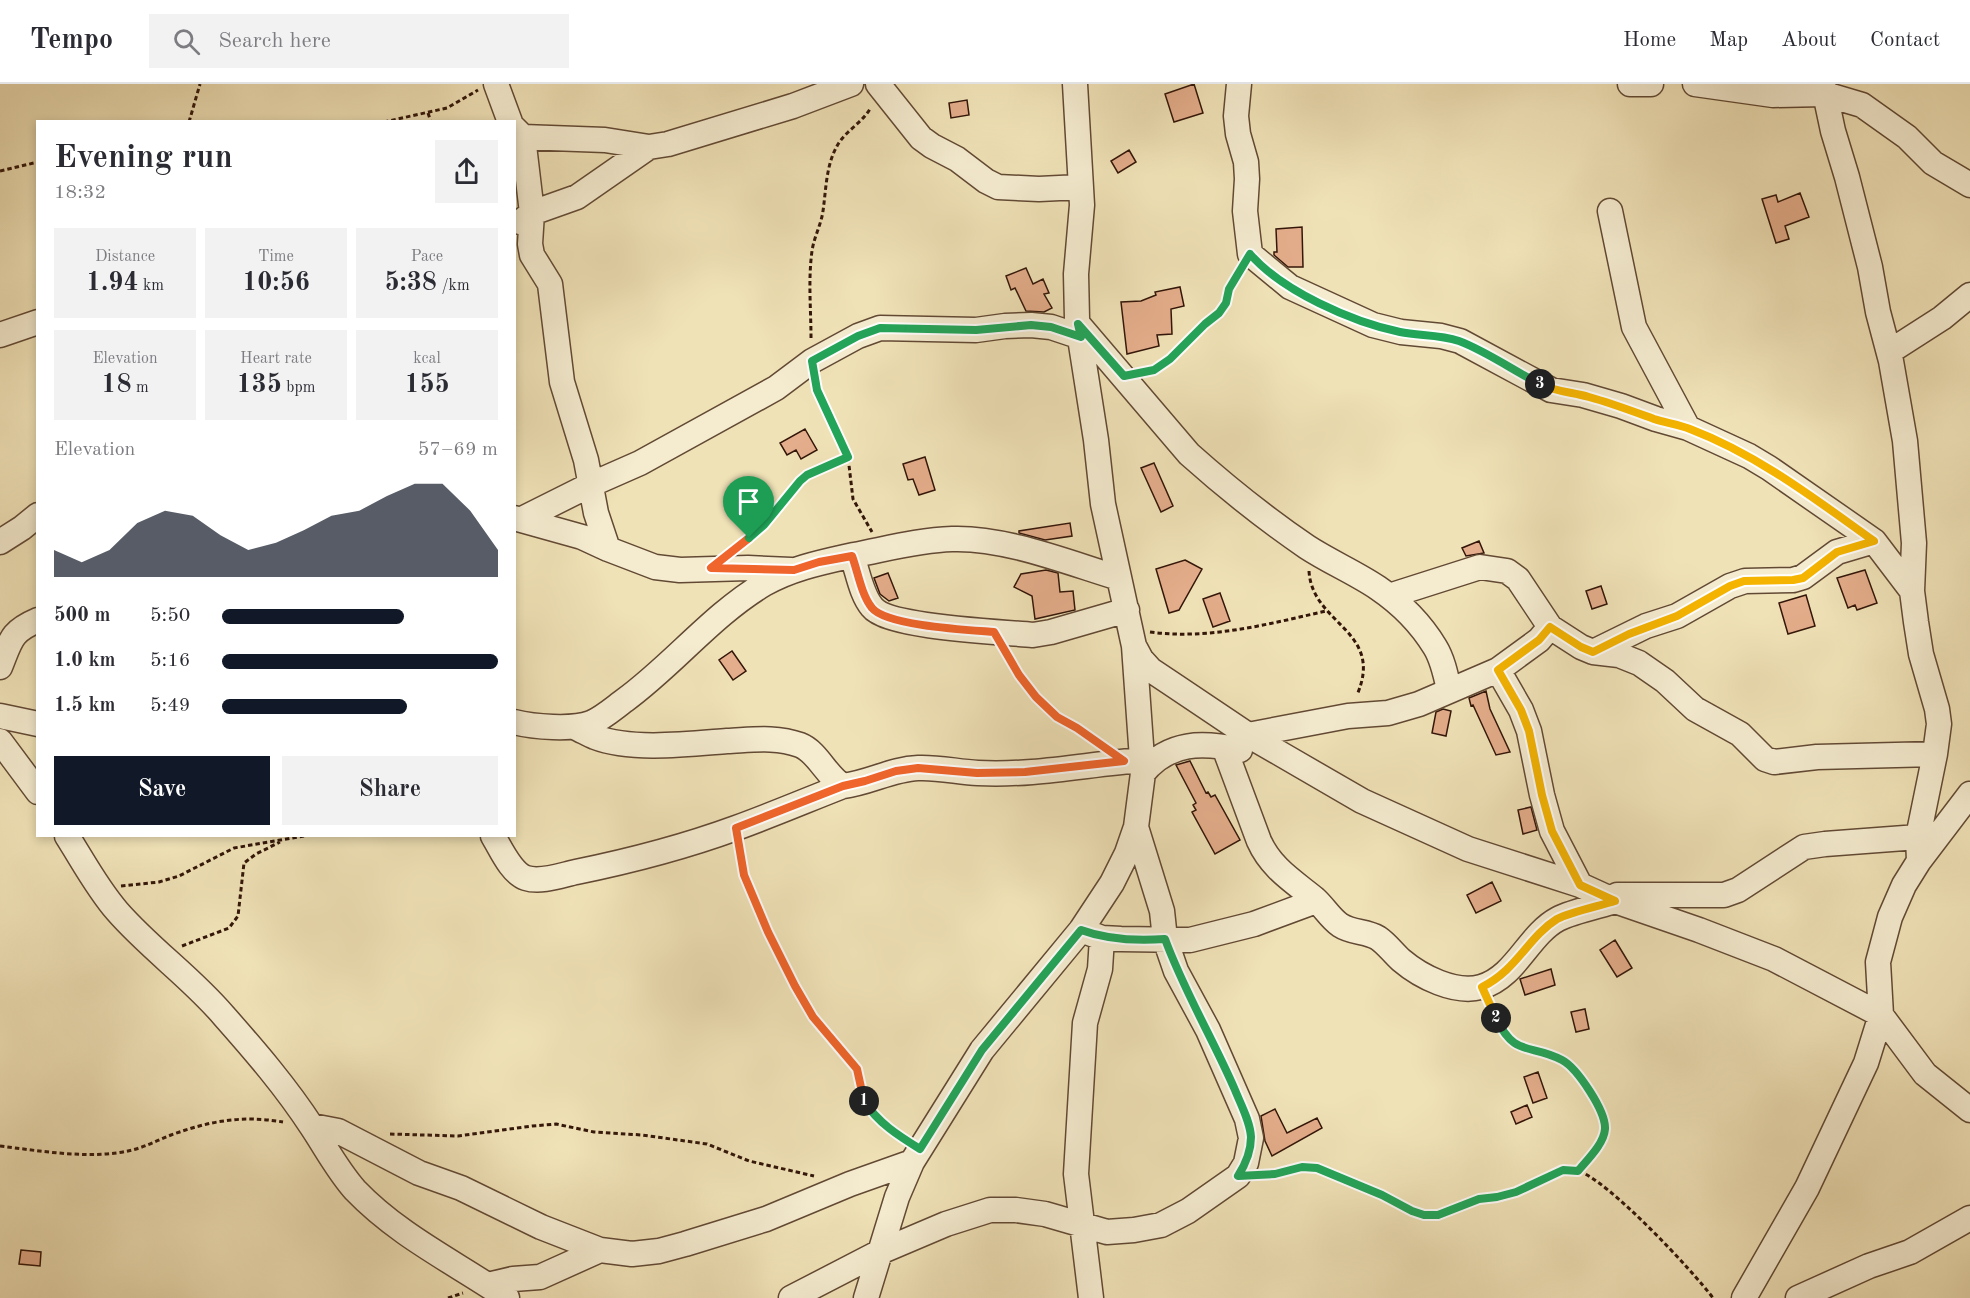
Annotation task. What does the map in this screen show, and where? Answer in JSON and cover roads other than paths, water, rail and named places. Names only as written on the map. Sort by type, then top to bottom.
[{"type":"street","points":[[496,84],[512,120]]},
{"type":"street","points":[[608,549],[590,484],[586,460],[562,382],[550,284],[532,255],[524,219],[516,129],[649,147],[668,144],[783,109],[851,84]]},
{"type":"street","points":[[1076,84],[1082,205],[1076,274],[1079,330],[1103,504],[1131,629],[1141,659],[1151,670],[1248,735],[1362,801],[1468,849],[1580,885],[1609,898],[1774,959],[1881,1015],[1925,1074],[1969,1107]]},
{"type":"street","points":[[1239,84],[1236,116],[1246,170],[1245,211],[1250,254],[1290,287],[1373,325],[1401,332],[1441,336],[1460,341],[1551,390],[1611,403],[1688,428],[1749,456],[1874,541],[1912,591]]},
{"type":"street","points":[[1630,84],[1651,84]]},
{"type":"street","points":[[1695,84],[1773,94],[1824,89],[1862,105],[1907,137],[1933,163],[1970,185]]},
{"type":"street","points":[[879,86],[921,138],[957,159],[986,181],[998,187],[1039,189],[1080,187]]},
{"type":"street","points":[[1824,89],[1862,233],[1878,312],[1889,352],[1905,441],[1914,543],[1912,591],[1921,654],[1939,724],[1918,837],[1919,861]]},
{"type":"street","points":[[524,219],[577,197],[649,147]]},
{"type":"street","points":[[1610,211],[1634,327],[1688,428]]},
{"type":"street","points":[[1889,352],[1942,318],[1970,295]]},
{"type":"street","points":[[0,334],[36,323]]},
{"type":"street","points":[[518,519],[590,484],[622,472],[685,439],[776,388],[812,361],[858,336],[880,328],[976,330],[1031,325],[1079,330],[1124,376],[1189,454],[1308,547],[1389,596],[1416,622],[1435,648],[1449,690]]},
{"type":"street","points":[[0,542],[36,516]]},
{"type":"street","points":[[518,519],[582,537],[655,567],[680,570],[748,568],[794,570]]},
{"type":"street","points":[[516,722],[574,727],[592,723],[634,694],[737,603],[764,584],[794,570],[819,562],[913,543],[953,539],[984,540],[1066,561],[1119,578]]},
{"type":"street","points":[[1593,652],[1637,630],[1677,616],[1730,586],[1744,581],[1803,578],[1837,552],[1874,541]]},
{"type":"street","points":[[852,556],[863,590],[872,607],[878,612],[920,624],[1033,635],[1051,632],[1131,629]]},
{"type":"street","points":[[1389,596],[1480,567],[1507,571],[1518,579],[1550,627],[1593,652],[1619,656],[1639,663],[1665,681],[1695,709],[1740,734],[1765,759],[1774,762],[1817,757],[1935,754]]},
{"type":"street","points":[[0,667],[12,636],[22,626],[36,621]]},
{"type":"street","points":[[1248,735],[1348,716],[1389,713],[1419,704],[1498,670],[1539,640],[1550,627]]},
{"type":"street","points":[[791,1298],[880,1252],[946,1224],[990,1210],[1016,1210],[1045,1214],[1107,1232],[1161,1225],[1188,1211],[1238,1176],[1246,1163],[1251,1138],[1247,1119],[1208,1030],[1176,971],[1165,939],[1162,911],[1136,828],[1131,629]]},
{"type":"street","points":[[1498,670],[1521,710],[1529,731],[1552,831],[1580,885]]},
{"type":"street","points":[[0,716],[36,724]]},
{"type":"street","points":[[574,727],[596,738],[626,744],[681,745],[768,738],[786,741],[802,746],[811,753],[826,772],[843,786]]},
{"type":"street","points":[[0,741],[36,789]]},
{"type":"street","points":[[494,837],[513,868],[521,876],[530,879],[546,878],[629,861],[736,828],[843,786],[896,771],[918,768],[977,773],[1025,772],[1136,765],[1152,762],[1183,747],[1208,745],[1295,762]]},
{"type":"street","points":[[1224,747],[1266,855],[1275,867],[1316,901],[1340,925],[1378,938],[1417,972],[1458,988],[1482,987],[1496,980],[1558,919],[1609,898],[1724,895],[1738,890],[1804,847],[1918,837]]},
{"type":"street","points":[[1744,1298],[1807,1188],[1858,1083],[1881,1015],[1878,962],[1890,917],[1904,885],[1919,861],[1970,794]]},
{"type":"street","points":[[866,1298],[897,1197],[916,1155],[982,1050],[1091,934],[1136,828]]},
{"type":"street","points":[[68,837],[98,888],[161,957],[219,1009],[255,1050],[312,1126],[326,1151],[354,1188],[379,1213],[420,1243],[497,1291],[513,1279],[540,1277],[600,1250]]},
{"type":"street","points":[[1091,934],[1146,941],[1190,939],[1254,924],[1316,901]]},
{"type":"street","points":[[1091,934],[1100,969],[1085,1023],[1077,1174],[1091,1298]]},
{"type":"street","points":[[312,1126],[338,1131],[419,1173],[461,1188],[541,1227],[600,1250],[632,1254],[659,1251],[766,1219],[916,1155]]},
{"type":"street","points":[[1798,1298],[1869,1266],[1910,1252],[1970,1218]]}]
